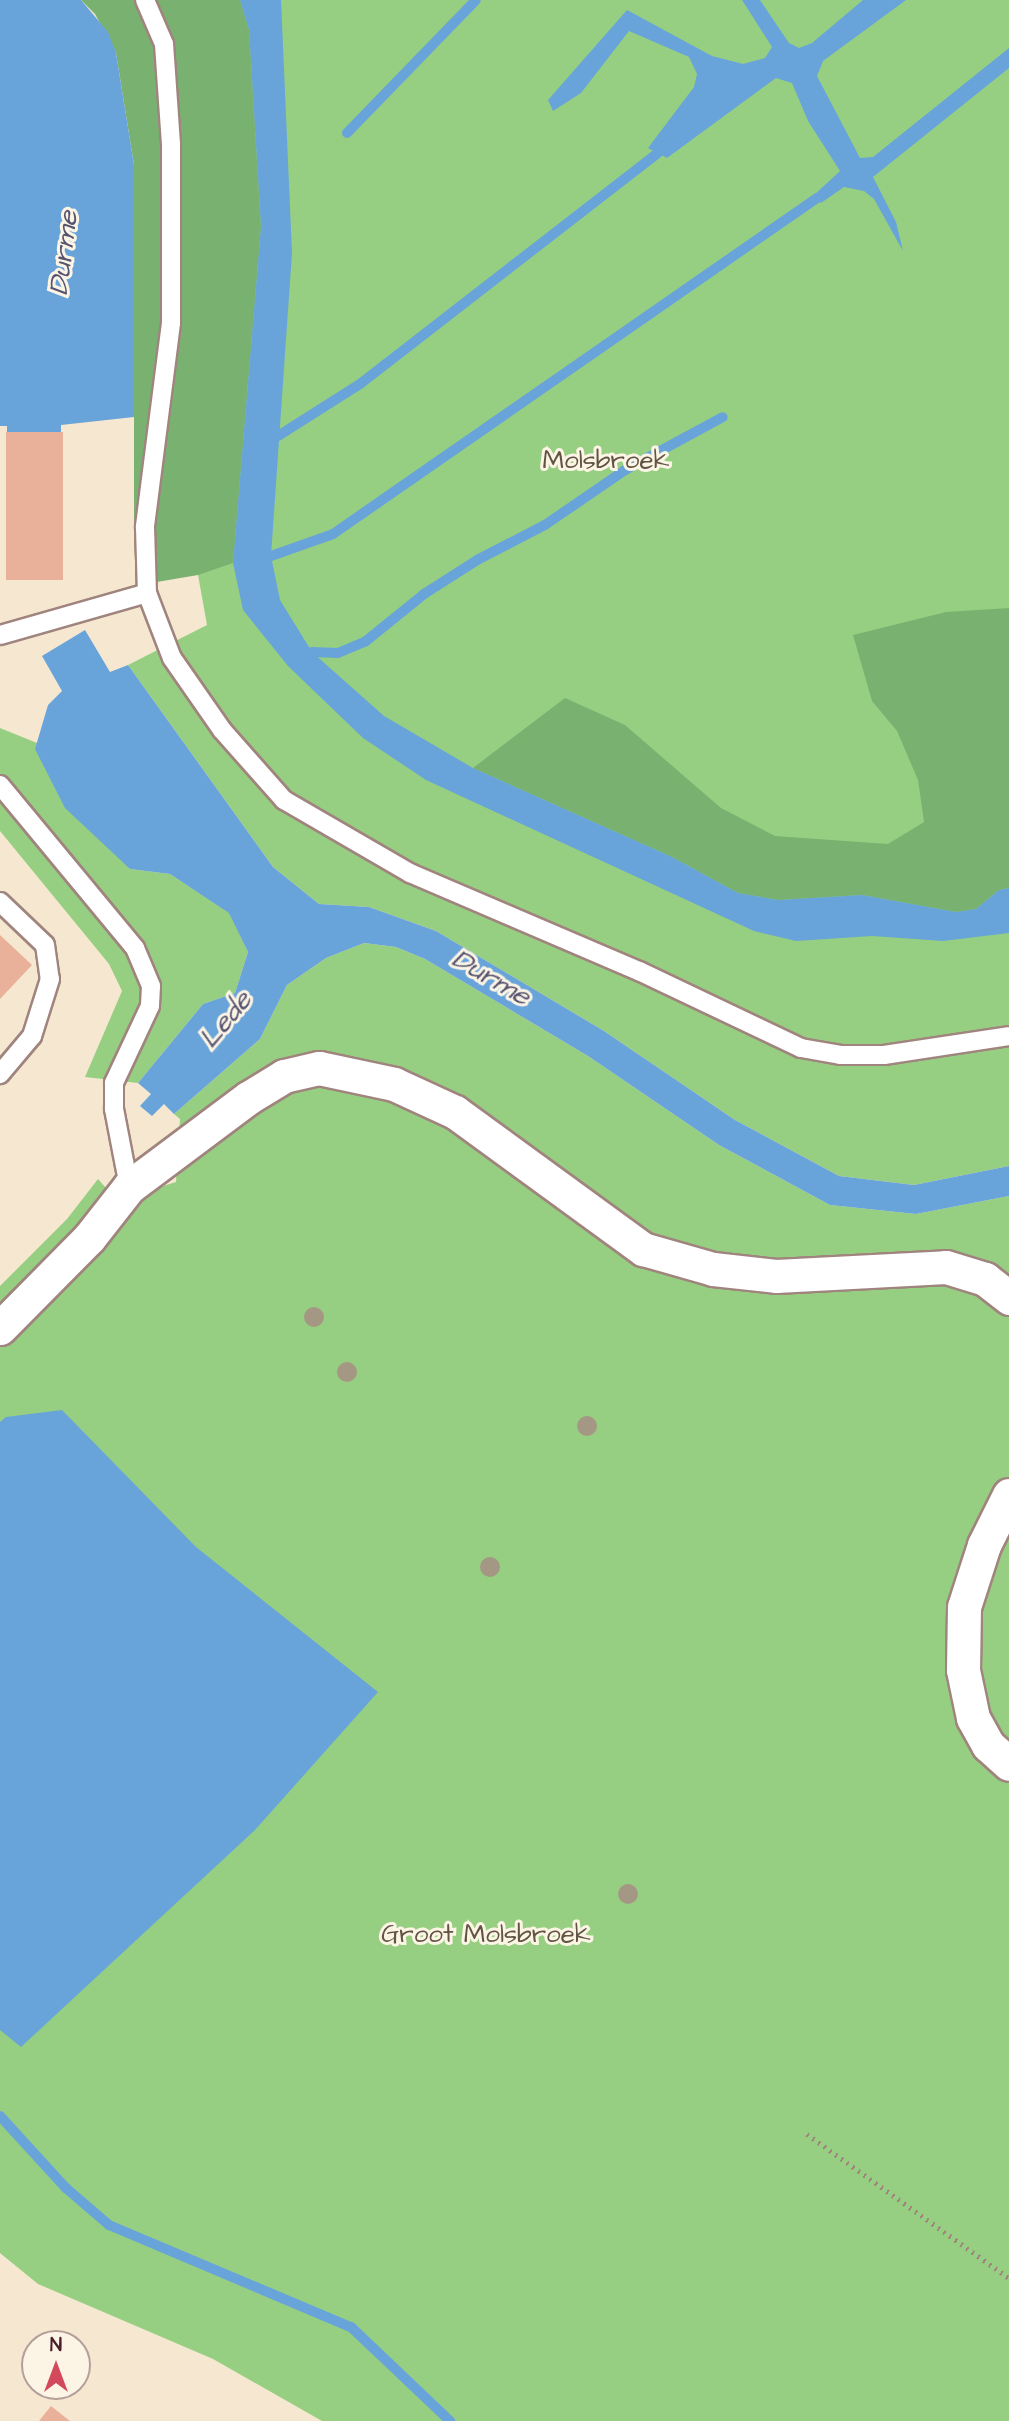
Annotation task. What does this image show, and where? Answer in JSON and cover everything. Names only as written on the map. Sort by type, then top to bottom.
[{"type":"street","points":[[0,1328],[89,1238],[130,1187],[284,1076],[319,1068],[359,1073],[455,1112],[643,1250],[713,1269],[776,1276],[946,1267],[985,1279],[1009,1298]]},
{"type":"street","points":[[1009,1495],[984,1545],[964,1607],[963,1670],[974,1717],[988,1745],[1009,1764]]},
{"type":"lane","points":[[145,0],[164,44],[171,144],[171,323],[145,527],[147,593],[172,658],[222,730],[284,800],[410,873],[639,971],[801,1048],[840,1055],[884,1055],[1009,1036]]},
{"type":"lane","points":[[0,635],[147,593]]},
{"type":"lane","points":[[0,785],[135,948],[151,986],[150,1006],[114,1083],[114,1109],[130,1187]]},
{"type":"lane","points":[[0,902],[45,944],[50,979],[32,1036],[0,1074]]},
{"type":"path","points":[[807,2134],[1009,2277]]},
{"type":"green space","points":[[81,0],[240,0],[249,30],[261,226],[233,563],[198,575],[139,585],[134,524],[134,165],[116,53],[95,14]]},
{"type":"green space","name":"Molsbroek","points":[[199,0],[1009,0],[1009,1166],[914,1185],[839,1176],[735,1120],[604,1031],[436,931],[369,907],[319,904],[273,867],[128,665],[207,625],[198,575],[197,524]]},
{"type":"green space","points":[[1009,608],[1009,888],[999,890],[976,909],[956,912],[862,895],[778,900],[738,893],[672,857],[473,768],[565,698],[625,725],[721,808],[775,836],[888,844],[924,822],[918,780],[897,731],[872,701],[853,635],[946,612]]},
{"type":"green space","points":[[0,728],[37,743],[130,869],[170,874],[230,913],[248,952],[235,993],[203,1004],[138,1083],[85,1077],[122,991],[109,964],[0,831]]},
{"type":"green space","name":"Groot Molsbroek","points":[[364,943],[396,947],[425,959],[588,1056],[719,1145],[830,1205],[916,1214],[1009,1196],[1009,2421],[322,2421],[213,2359],[38,2284],[0,2253],[0,1286],[67,1219],[98,1179],[106,1188],[137,1194],[176,1182],[180,1119],[174,1114],[260,1039],[287,985],[326,958]]},
{"type":"water","name":"Durme","points":[[0,0],[81,0],[108,32],[116,53],[134,165],[134,417],[61,425],[61,432],[7,432],[7,426],[0,426]]},
{"type":"water","points":[[240,0],[281,0],[292,253],[271,556],[280,600],[312,652],[384,716],[473,768],[672,857],[738,893],[778,900],[862,895],[956,912],[976,909],[999,890],[1009,888],[1009,933],[943,941],[872,936],[796,941],[754,931],[426,780],[363,738],[288,666],[243,610],[233,563],[261,226],[249,30]]},
{"type":"water","points":[[742,0],[760,0],[789,43],[799,48],[812,43],[863,0],[906,0],[823,61],[817,76],[860,158],[873,157],[1009,48],[1009,68],[873,177],[896,222],[903,251],[874,199],[864,191],[844,187],[821,203],[814,195],[840,171],[808,121],[792,83],[776,78],[667,158],[648,148],[694,87],[697,74],[689,57],[629,31],[581,93],[553,111],[548,100],[627,10],[712,56],[743,64],[765,58],[772,47]]},
{"type":"water","points":[[85,630],[110,672],[128,665],[273,867],[319,904],[369,907],[436,931],[604,1031],[735,1120],[839,1176],[914,1185],[1009,1166],[1009,1196],[916,1214],[830,1205],[719,1145],[588,1056],[425,959],[396,947],[364,943],[326,958],[287,985],[260,1039],[174,1114],[164,1104],[152,1116],[140,1106],[151,1094],[138,1083],[203,1004],[235,993],[248,952],[229,913],[170,874],[130,869],[65,808],[35,749],[48,705],[62,691],[42,656]]},
{"type":"water","points":[[62,1410],[196,1547],[378,1692],[255,1830],[21,2047],[0,2030],[0,1422],[6,1417]]},
{"type":"building","points":[[6,432],[63,432],[63,580],[6,580]]},
{"type":"building","points":[[0,935],[32,965],[0,999]]},
{"type":"building","points":[[51,2406],[70,2421],[39,2421]]},
{"type":"waterway","points":[[347,133],[476,0]]},
{"type":"waterway","points":[[278,436],[360,384],[658,153]]},
{"type":"waterway","points":[[271,556],[333,534],[817,198]]},
{"type":"waterway","points":[[312,652],[338,653],[366,641],[424,594],[479,559],[545,525],[625,470],[723,417]]},
{"type":"waterway","points":[[0,2116],[66,2188],[109,2225],[351,2327],[450,2421]]},
{"type":"water label","name":"Lede","points":[[226,1020]]}]
